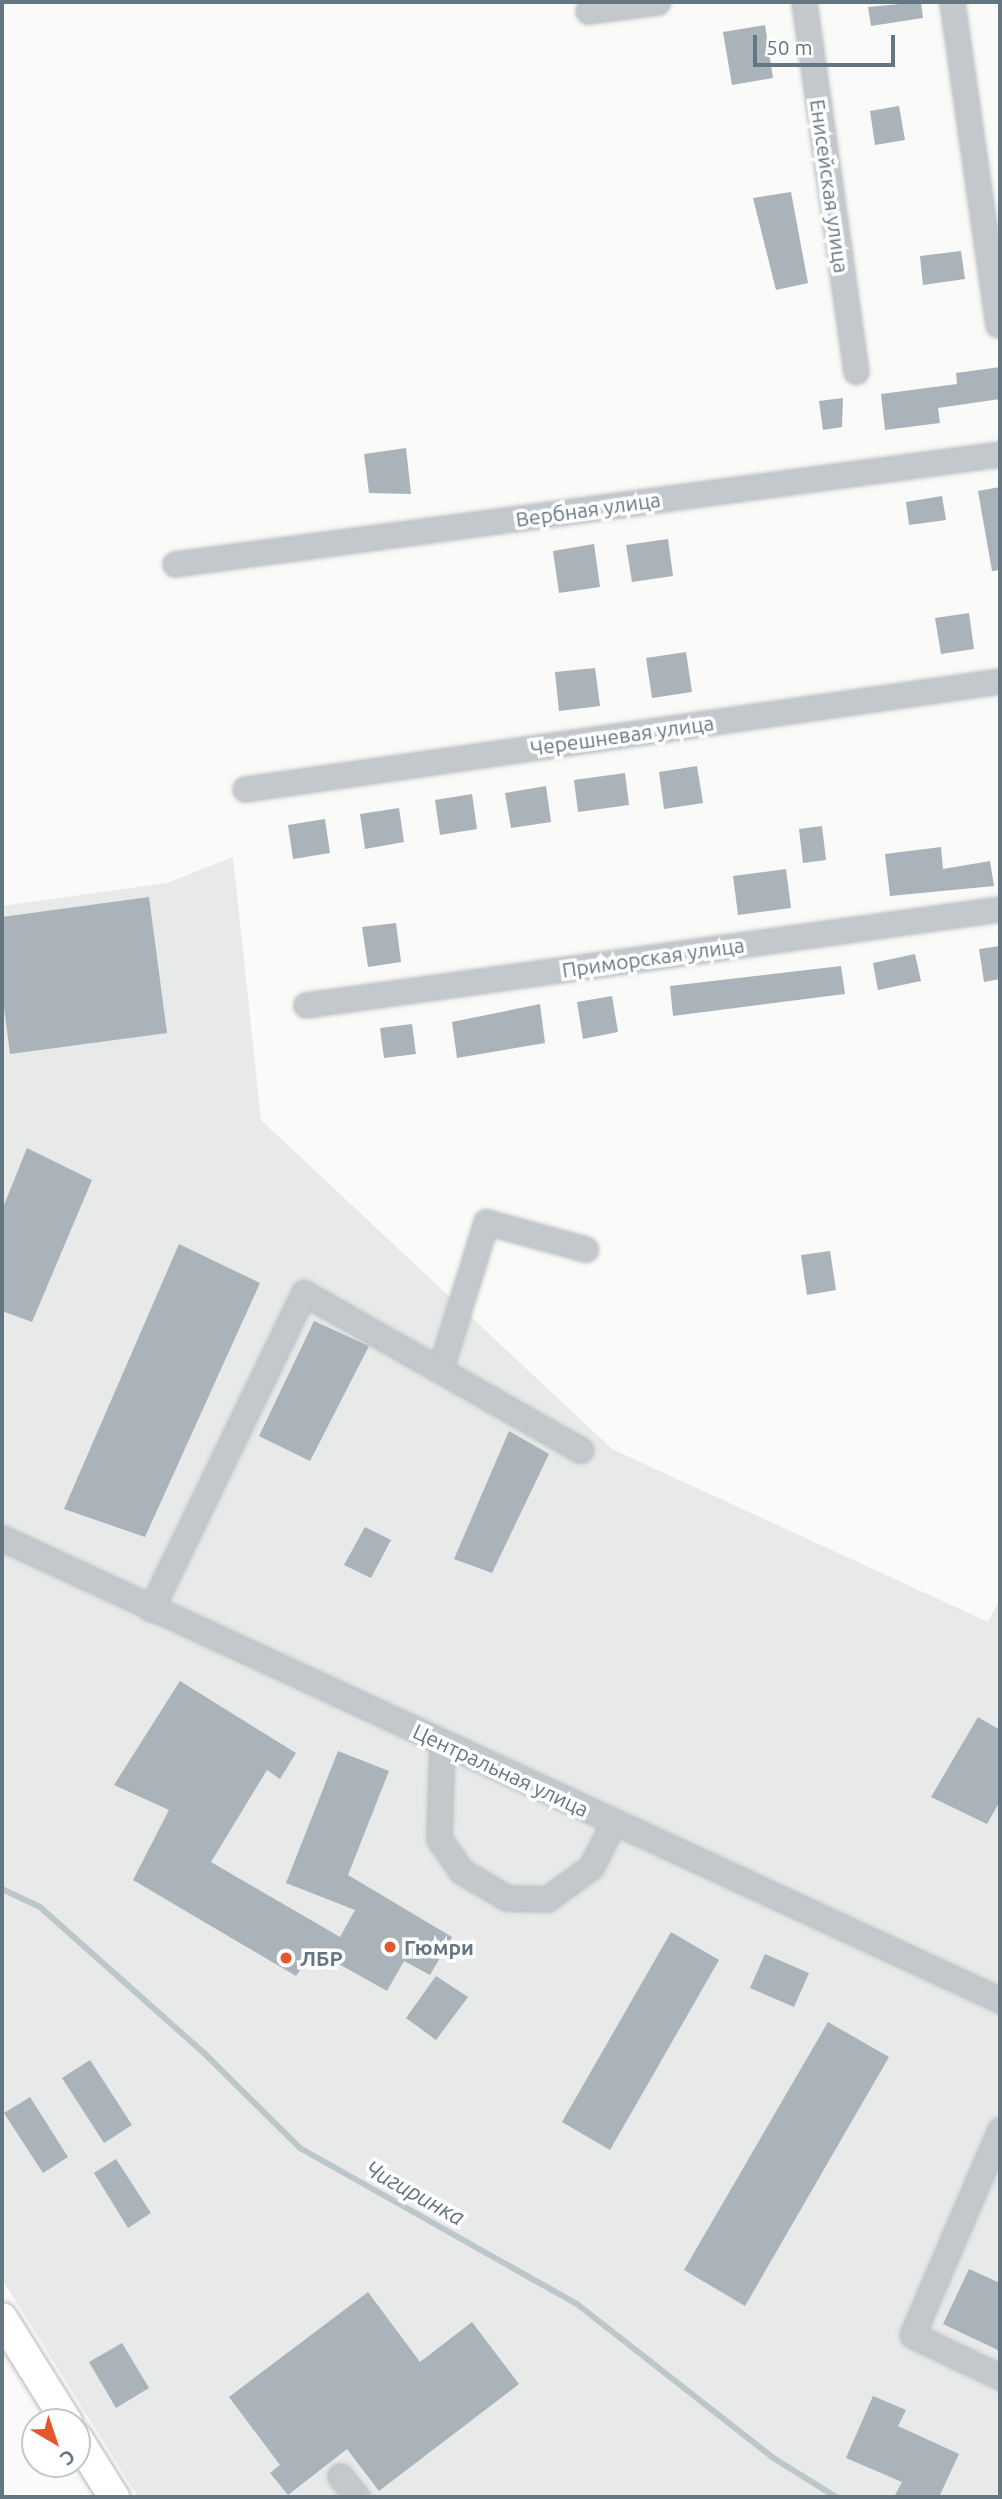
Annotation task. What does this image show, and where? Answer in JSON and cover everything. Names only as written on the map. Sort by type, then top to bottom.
[{"type":"main road","points":[[2,2318],[58,2408]]},
{"type":"main road","points":[[91,2460],[114,2497]]},
{"type":"street","points":[[589,11],[657,2]]},
{"type":"street","name":"Енисейская улица","points":[[804,2],[856,371]]},
{"type":"street","points":[[952,2],[998,325]]},
{"type":"street","name":"Вербная улица","points":[[175,564],[1000,454]]},
{"type":"street","name":"Черешневая улица","points":[[245,789],[1000,681]]},
{"type":"street","name":"Приморская улица","points":[[306,1005],[1000,909]]},
{"type":"street","points":[[440,1370],[486,1222],[585,1249]]},
{"type":"street","points":[[151,1609],[304,1293],[580,1450]]},
{"type":"street","name":"Центральная улица","points":[[2,1538],[1000,2000]]},
{"type":"street","points":[[442,1742],[439,1839],[461,1871],[507,1898],[547,1899],[591,1867],[614,1822]]},
{"type":"street","points":[[1000,2130],[912,2335],[1000,2377]]},
{"type":"street","points":[[340,2476],[357,2497]]},
{"type":"shaded area","points":[[233,857],[261,1120],[612,1449],[988,1622],[1000,1599],[1000,2497],[138,2497],[91,2422],[91,2408],[82,2408],[2,2279],[2,906],[167,883]]},
{"type":"building","points":[[921,2],[923,18],[871,26],[868,7]]},
{"type":"building","points":[[765,25],[773,78],[732,85],[723,32]]},
{"type":"building","points":[[899,106],[905,140],[875,145],[870,111]]},
{"type":"building","points":[[791,192],[808,283],[776,290],[753,198]]},
{"type":"building","points":[[961,251],[965,279],[923,285],[920,256]]},
{"type":"building","points":[[1000,367],[1000,399],[938,408],[940,423],[885,430],[881,394],[957,384],[956,373]]},
{"type":"building","points":[[843,398],[842,427],[823,430],[819,401]]},
{"type":"building","points":[[406,448],[411,494],[369,493],[364,454]]},
{"type":"building","points":[[1000,487],[1000,570],[992,571],[978,491]]},
{"type":"building","points":[[942,496],[946,520],[909,525],[906,502]]},
{"type":"building","points":[[668,539],[673,576],[632,582],[626,545]]},
{"type":"building","points":[[594,544],[600,587],[559,593],[553,551]]},
{"type":"building","points":[[969,613],[974,649],[941,654],[935,618]]},
{"type":"building","points":[[686,652],[692,692],[652,698],[646,658]]},
{"type":"building","points":[[595,668],[600,706],[559,711],[555,672]]},
{"type":"building","points":[[697,766],[703,803],[664,809],[659,772]]},
{"type":"building","points":[[625,773],[629,805],[578,812],[574,780]]},
{"type":"building","points":[[546,786],[551,822],[511,828],[505,793]]},
{"type":"building","points":[[472,794],[477,829],[440,835],[435,800]]},
{"type":"building","points":[[399,808],[404,842],[365,849],[360,814]]},
{"type":"building","points":[[325,819],[330,853],[293,859],[288,825]]},
{"type":"building","points":[[822,826],[826,860],[803,863],[799,829]]},
{"type":"building","points":[[941,847],[943,869],[990,861],[994,886],[890,896],[885,854]]},
{"type":"building","points":[[786,869],[791,908],[738,915],[733,876]]},
{"type":"building","points":[[149,897],[167,1033],[10,1054],[2,992],[2,917]]},
{"type":"building","points":[[396,923],[401,962],[368,967],[362,927]]},
{"type":"building","points":[[1000,946],[1000,979],[984,982],[979,949]]},
{"type":"building","points":[[915,954],[921,981],[878,990],[873,963]]},
{"type":"building","points":[[841,966],[845,994],[673,1016],[670,986]]},
{"type":"building","points":[[612,996],[618,1032],[583,1039],[577,1002]]},
{"type":"building","points":[[540,1004],[545,1043],[457,1058],[452,1022]]},
{"type":"building","points":[[412,1024],[416,1054],[384,1058],[380,1028]]},
{"type":"building","points":[[27,1148],[92,1180],[32,1322],[2,1311],[2,1210]]},
{"type":"building","points":[[179,1244],[260,1283],[145,1537],[64,1509]]},
{"type":"building","points":[[830,1251],[836,1290],[807,1295],[801,1255]]},
{"type":"building","points":[[314,1321],[369,1346],[310,1461],[259,1436]]},
{"type":"building","points":[[509,1431],[549,1454],[492,1573],[454,1559]]},
{"type":"building","points":[[365,1527],[391,1540],[371,1578],[344,1565]]},
{"type":"building","points":[[180,1681],[296,1753],[280,1779],[267,1770],[211,1862],[340,1937],[355,1910],[286,1883],[338,1751],[389,1771],[348,1875],[452,1937],[430,1975],[404,1961],[387,1991],[314,1950],[296,1976],[133,1880],[169,1810],[114,1785]]},
{"type":"building","points":[[978,1717],[1000,1730],[1000,1801],[987,1824],[931,1797]]},
{"type":"building","points":[[671,1932],[719,1960],[610,2150],[562,2122]]},
{"type":"building","points":[[765,1954],[809,1973],[794,2007],[750,1988]]},
{"type":"building","points":[[436,1976],[468,1997],[436,2040],[406,2018]]},
{"type":"building","points":[[828,2022],[889,2057],[745,2306],[684,2270]]},
{"type":"building","points":[[90,2060],[132,2125],[104,2143],[62,2078]]},
{"type":"building","points":[[30,2097],[68,2157],[43,2173],[4,2113]]},
{"type":"building","points":[[116,2159],[151,2213],[128,2228],[94,2173]]},
{"type":"building","points":[[969,2269],[1000,2283],[1000,2351],[943,2324]]},
{"type":"building","points":[[368,2292],[420,2362],[472,2322],[519,2384],[379,2491],[347,2449],[288,2495],[270,2473],[280,2465],[229,2397]]},
{"type":"building","points":[[122,2343],[149,2388],[116,2408],[89,2362]]},
{"type":"building","points":[[873,2396],[906,2410],[898,2426],[959,2454],[939,2497],[894,2497],[902,2482],[846,2458]]},
{"type":"waterway","name":"Чигиринка","points":[[2,1889],[40,1907],[204,2053],[300,2148],[577,2304],[775,2459],[836,2497]]},
{"type":"place","name":"Гюмри","points":[[390,1947]]},
{"type":"place","name":"ЛБР","points":[[286,1958]]}]
